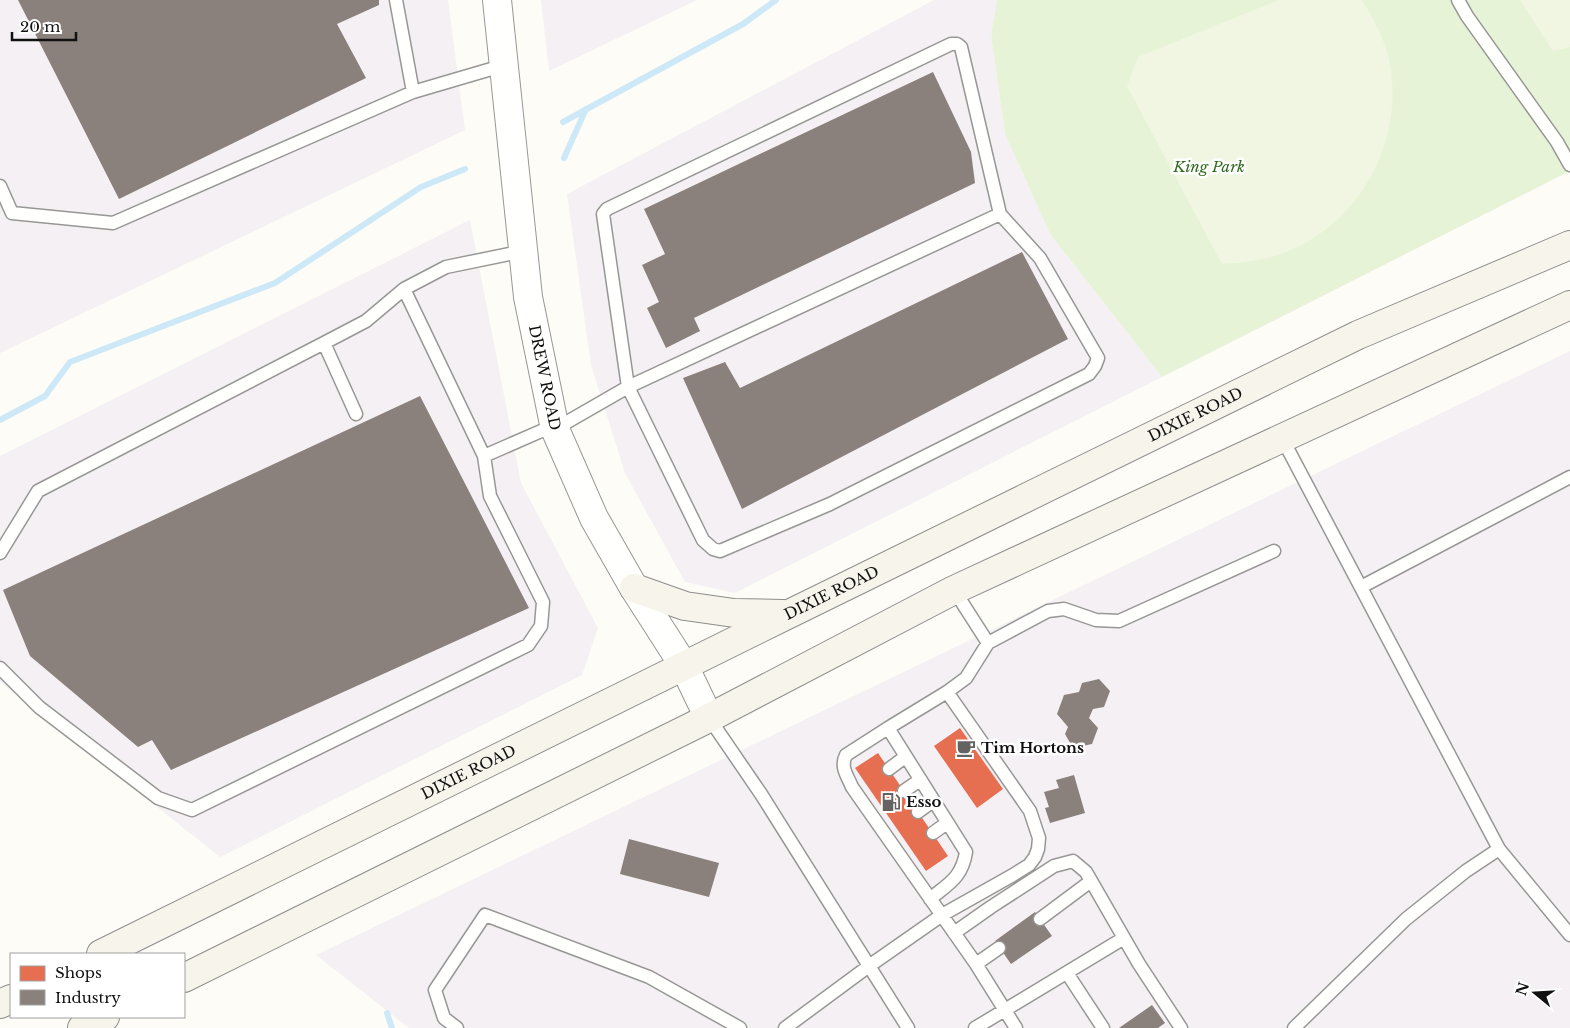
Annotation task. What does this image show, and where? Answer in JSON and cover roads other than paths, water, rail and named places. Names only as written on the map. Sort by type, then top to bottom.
[{"type":"main road","name":"DIXIE ROAD","points":[[103,953],[787,614],[1358,335],[1570,245]]},
{"type":"main road","points":[[185,978],[709,718],[954,590],[1570,305]]},
{"type":"main road","points":[[634,588],[686,606],[734,613],[787,614]]},
{"type":"main road","points":[[82,1028],[103,1018]]},
{"type":"street","name":"DREW ROAD","points":[[498,0],[528,297],[555,427],[594,518],[634,588],[684,666],[709,718]]},
{"type":"lane","points":[[396,0],[413,92]]},
{"type":"lane","points":[[1458,0],[1467,16],[1557,142],[1570,165]]},
{"type":"lane","points":[[951,44],[957,44],[961,47],[1000,214],[1040,258],[1098,358],[1096,366],[1089,374],[830,504],[720,552],[713,549],[703,540],[628,387],[603,214],[607,209],[951,44]]},
{"type":"lane","points":[[0,186],[12,213],[113,223],[413,92],[504,64]]},
{"type":"lane","points":[[484,456],[555,427],[628,387],[1000,214]]},
{"type":"lane","points":[[0,553],[38,491],[366,321],[404,289],[446,267],[524,251]]},
{"type":"lane","points":[[0,668],[39,707],[158,798],[192,810],[528,645],[541,626],[542,602],[490,496],[484,456],[404,289]]},
{"type":"lane","points":[[324,343],[356,414]]},
{"type":"lane","points":[[1282,438],[1499,849],[1570,934]]},
{"type":"lane","points":[[1361,588],[1570,477]]},
{"type":"lane","points":[[1016,1028],[976,964],[930,899],[905,852],[891,832],[872,814],[857,793],[843,769],[846,755],[947,692],[966,678],[988,643],[1048,611],[1064,609],[1096,620],[1119,621],[1274,551]]},
{"type":"lane","points":[[954,590],[988,643]]},
{"type":"lane","points":[[785,1028],[942,915],[1029,865],[1035,857],[1039,838],[1030,812],[947,692]]},
{"type":"lane","points":[[709,718],[761,794],[908,1028]]},
{"type":"lane","points":[[888,728],[966,852],[964,865],[959,874],[930,899]]},
{"type":"lane","points":[[889,769],[905,757]]},
{"type":"lane","points":[[904,791],[920,780]]},
{"type":"lane","points":[[857,793],[867,785]]},
{"type":"lane","points":[[918,812],[933,801]]},
{"type":"lane","points":[[872,814],[882,806]]},
{"type":"lane","points":[[933,833],[947,823]]},
{"type":"lane","points":[[1294,1028],[1406,919],[1466,871],[1499,849]]},
{"type":"lane","points":[[954,933],[1054,866],[1073,861],[1086,872],[1124,938],[1180,1028]]},
{"type":"lane","points":[[1040,919],[1091,881]]},
{"type":"lane","points":[[456,1028],[444,1018],[436,990],[485,915],[649,977],[740,1028]]},
{"type":"lane","points":[[975,1028],[1124,938]]},
{"type":"lane","points":[[976,964],[1000,948]]},
{"type":"lane","points":[[1067,974],[1103,1028]]},
{"type":"waterway","points":[[563,122],[743,24],[776,0]]},
{"type":"waterway","points":[[564,158],[586,109]]},
{"type":"waterway","points":[[0,420],[45,396],[70,362],[275,283],[421,187],[465,169]]},
{"type":"waterway","points":[[387,1013],[392,1028]]},
{"type":"place","name":"Tim Hortons","points":[[966,748]]},
{"type":"place","name":"Esso","points":[[891,802]]},
{"type":"park label","name":"King Park","points":[[1209,167]]}]
